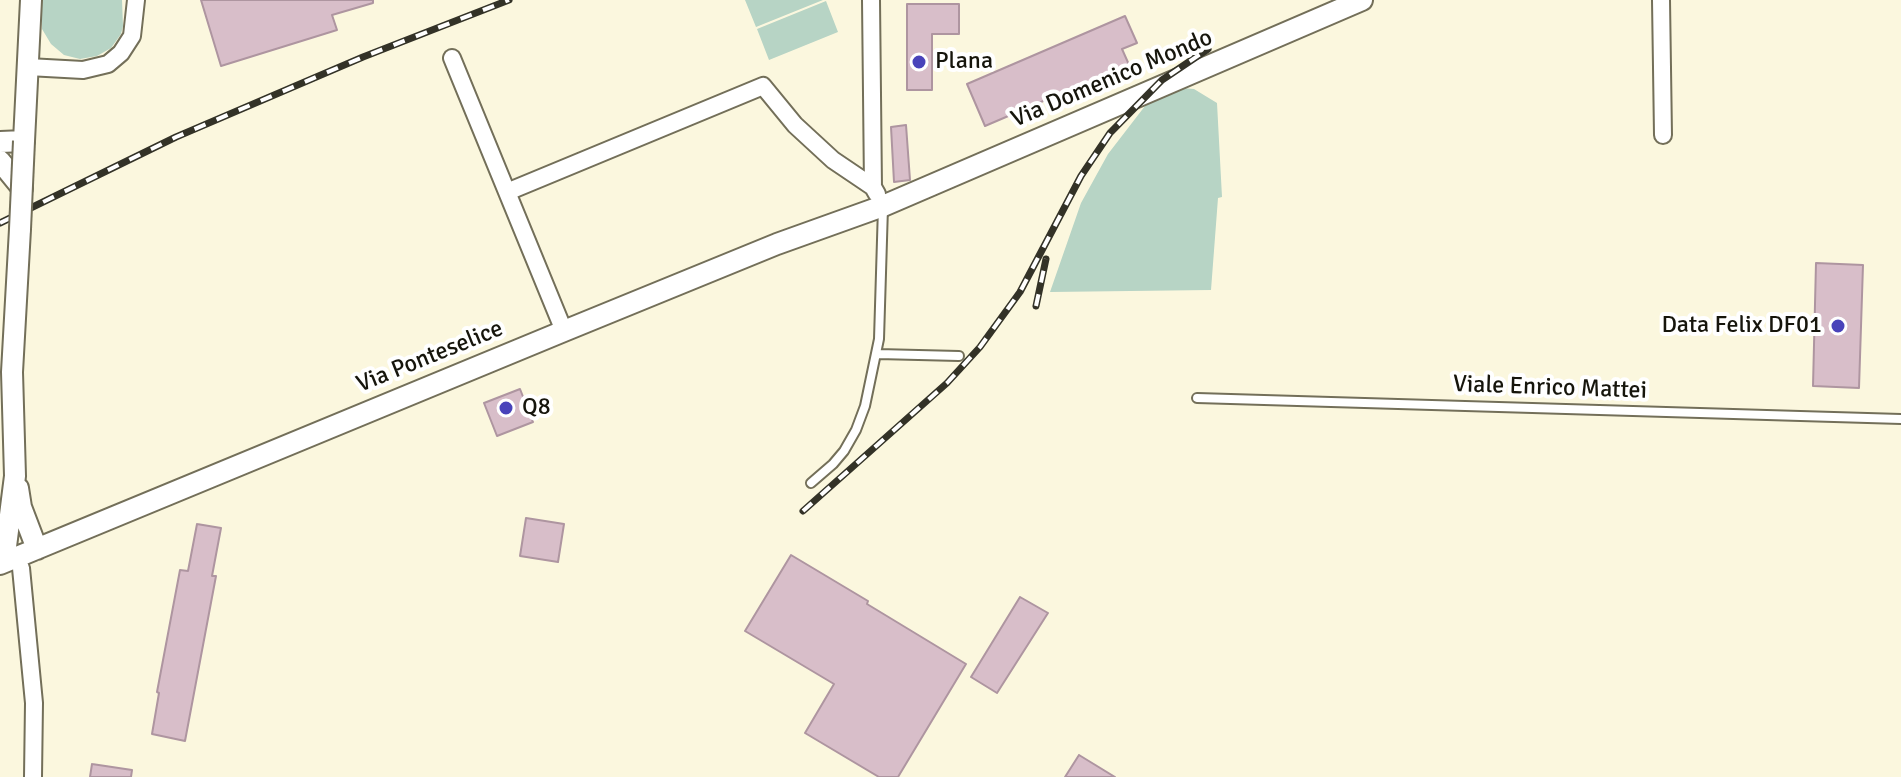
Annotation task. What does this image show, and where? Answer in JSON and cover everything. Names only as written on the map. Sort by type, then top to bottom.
[{"type":"street","points":[[31,0],[12,372],[15,476],[8,565],[34,703],[33,777]]},
{"type":"street","points":[[28,67],[83,70],[108,64],[121,53],[132,36],[136,0]]},
{"type":"street","points":[[871,0],[873,187]]},
{"type":"street","name":"Via Domenico Mondo","points":[[883,206],[1362,0]]},
{"type":"street","points":[[1661,0],[1663,135]]},
{"type":"street","points":[[452,58],[564,331]]},
{"type":"street","points":[[507,192],[763,86],[795,125],[873,187],[883,206]]},
{"type":"street","points":[[0,142],[24,141]]},
{"type":"street","points":[[0,161],[22,188]]},
{"type":"street","name":"Via Ponteselice","points":[[8,565],[37,549],[564,331],[777,244],[883,206]]},
{"type":"street","points":[[15,476],[21,507],[37,549]]},
{"type":"lane","points":[[811,483],[833,464],[856,430],[878,354],[883,206]]},
{"type":"lane","points":[[878,354],[959,356]]},
{"type":"lane","name":"Viale Enrico Mattei","points":[[1197,398],[1901,419]]},
{"type":"green space","points":[[42,0],[122,0],[121,34],[111,48],[97,56],[80,59],[64,55],[51,44],[42,29]]},
{"type":"green space","points":[[745,0],[823,0],[756,27]]},
{"type":"green space","points":[[826,1],[838,32],[769,60],[757,29]]},
{"type":"green space","points":[[1182,88],[1194,89],[1217,103],[1222,197],[1218,198],[1211,290],[1050,292],[1081,203],[1108,154],[1145,106]]},
{"type":"building","points":[[201,0],[373,0],[373,3],[332,15],[337,30],[221,66]]},
{"type":"building","name":"Plana","points":[[907,4],[959,4],[959,34],[932,34],[932,90],[907,90]]},
{"type":"building","points":[[1125,16],[1137,43],[1122,49],[1134,76],[1102,90],[1097,78],[985,126],[967,84]]},
{"type":"building","points":[[906,125],[910,180],[894,182],[891,127]]},
{"type":"building","name":"Data Felix DF01","points":[[1816,263],[1863,265],[1859,388],[1813,386]]},
{"type":"building","points":[[520,389],[533,422],[497,436],[484,403]]},
{"type":"building","points":[[526,518],[564,524],[558,562],[520,556]]},
{"type":"building","points":[[197,524],[221,528],[212,576],[216,576],[185,741],[152,734],[180,570],[188,571]]},
{"type":"building","points":[[791,555],[966,664],[898,777],[879,777],[805,733],[834,684],[745,631]]},
{"type":"building","points":[[1020,597],[1048,613],[997,693],[971,677]]},
{"type":"building","points":[[1079,755],[1115,777],[1065,777]]},
{"type":"building","points":[[92,764],[132,770],[131,777],[90,777]]},
{"type":"railway","points":[[0,223],[176,137],[363,57],[509,0]]},
{"type":"railway","points":[[803,511],[947,383],[980,347],[1020,292],[1081,176],[1110,133],[1162,80],[1208,49]]},
{"type":"railway","points":[[1036,306],[1046,259]]},
{"type":"place","name":"Plana","points":[[919,62]]},
{"type":"place","name":"Data Felix DF01","points":[[1838,326]]},
{"type":"place","name":"Q8","points":[[506,408]]}]
